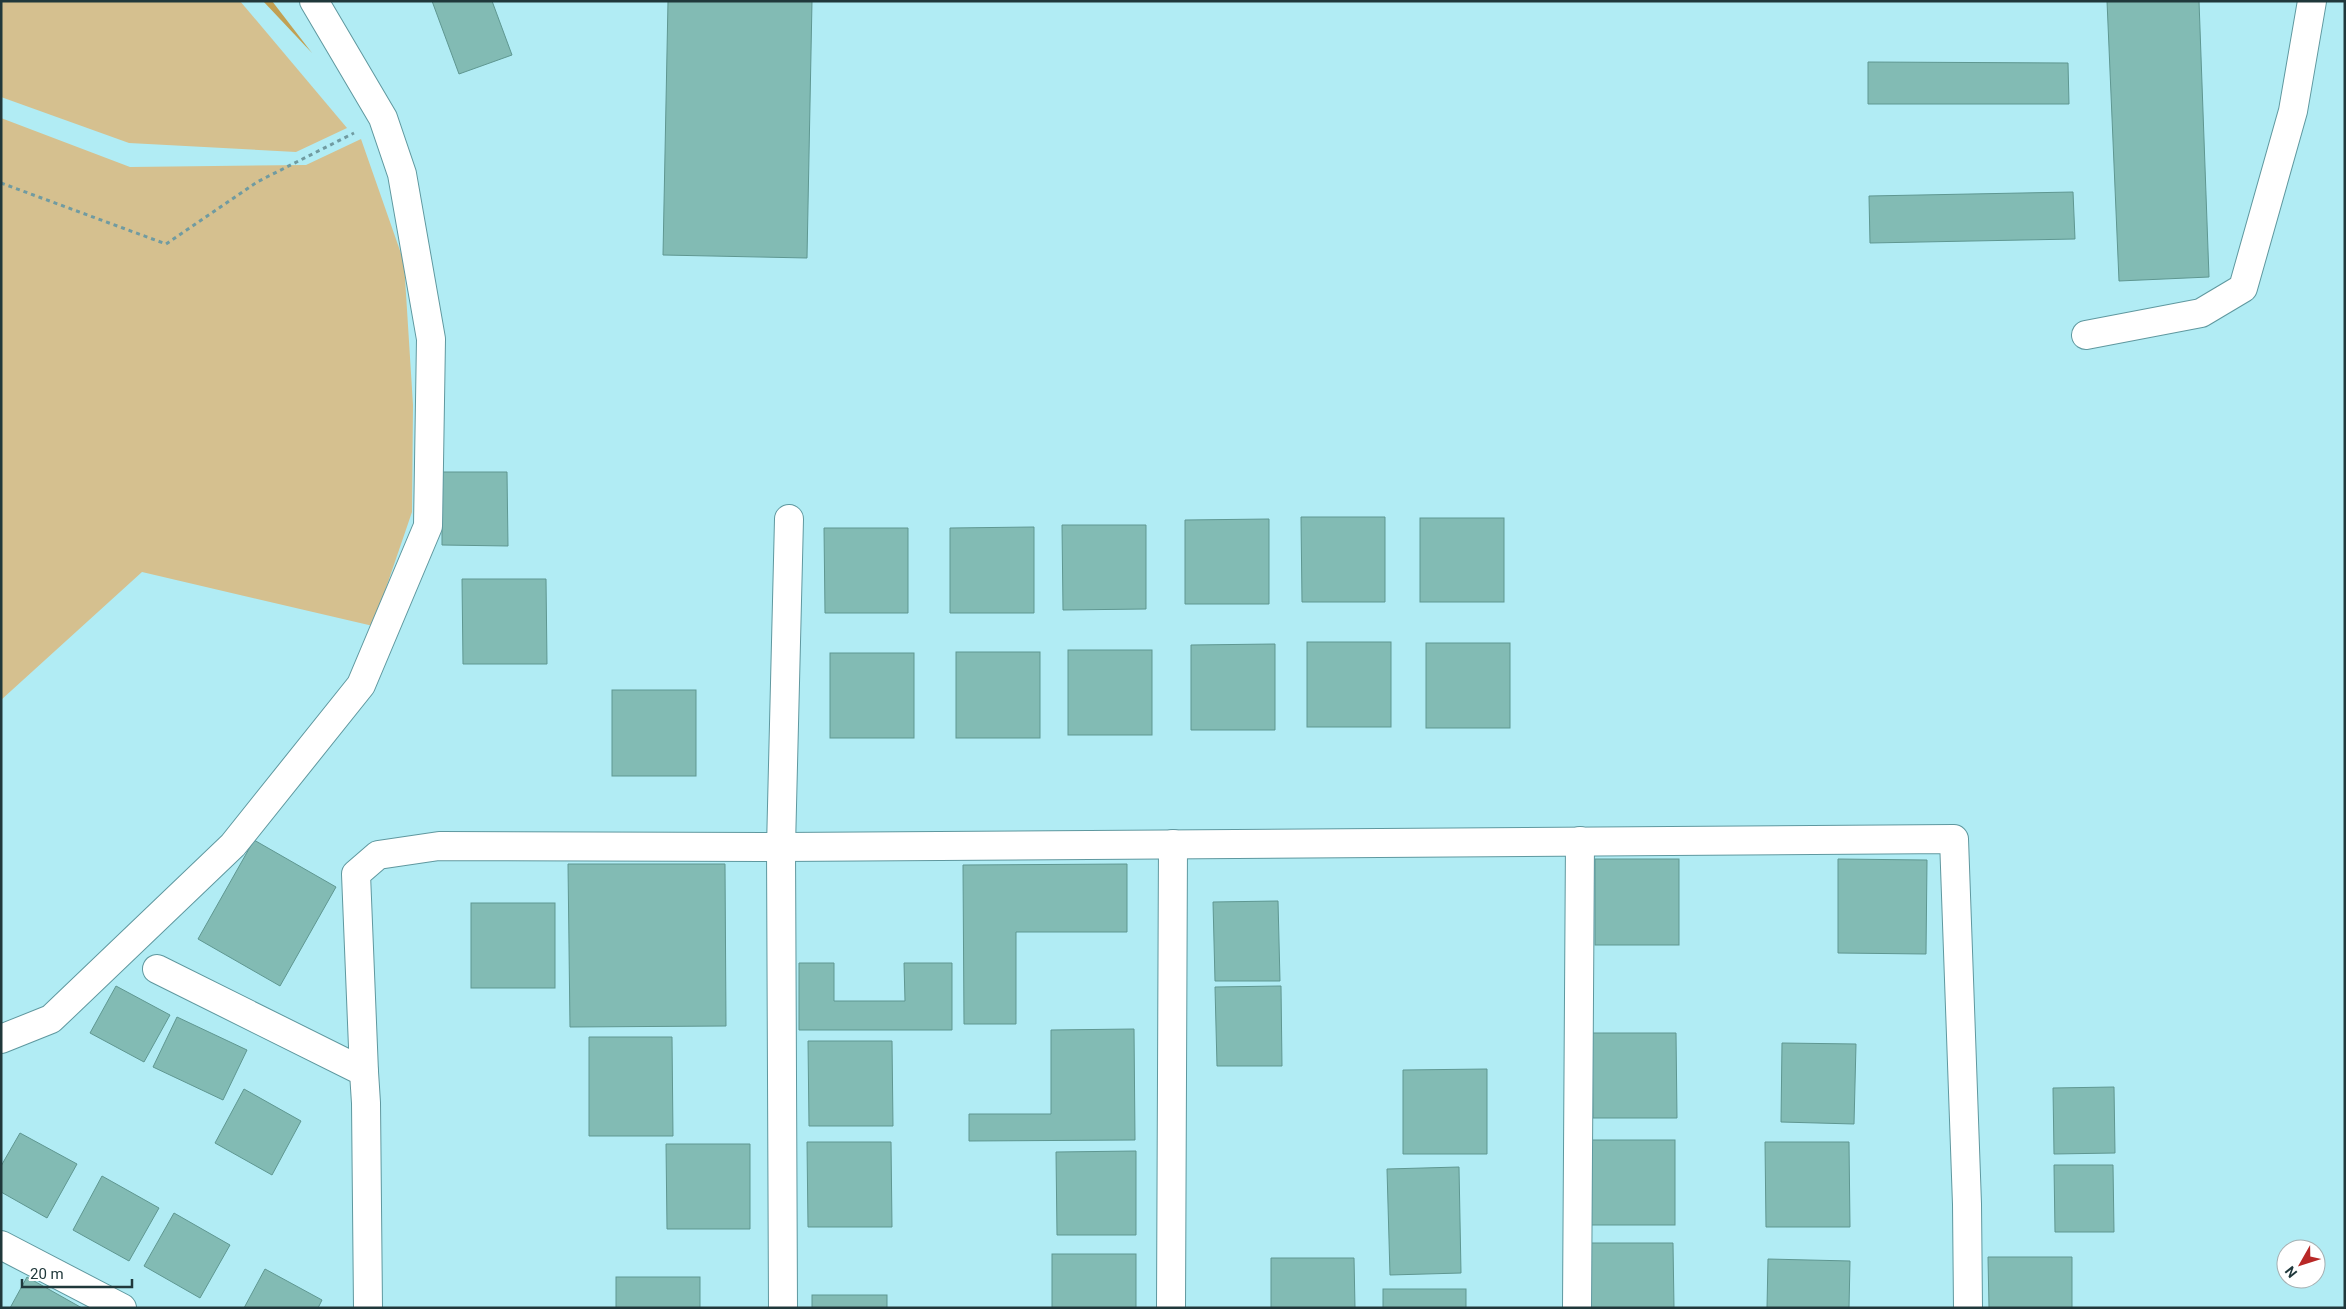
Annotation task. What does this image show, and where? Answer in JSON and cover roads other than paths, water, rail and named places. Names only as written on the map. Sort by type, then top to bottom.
[{"type":"street","points":[[1,1040],[51,1019],[233,844],[361,685],[428,526],[431,339],[402,174],[383,118],[314,1]]},
{"type":"street","points":[[2086,334],[2201,313],[2243,288],[2293,111],[2312,1]]},
{"type":"street","points":[[783,1308],[781,847],[789,519]]},
{"type":"street","points":[[368,1308],[364,1072],[356,874],[378,855],[439,846],[781,847],[1954,839],[1968,1308]]},
{"type":"street","points":[[1577,1308],[1580,841]]},
{"type":"street","points":[[1172,1308],[1173,844]]},
{"type":"street","points":[[157,969],[364,1072]]},
{"type":"street","points":[[1,1245],[122,1308]]}]
